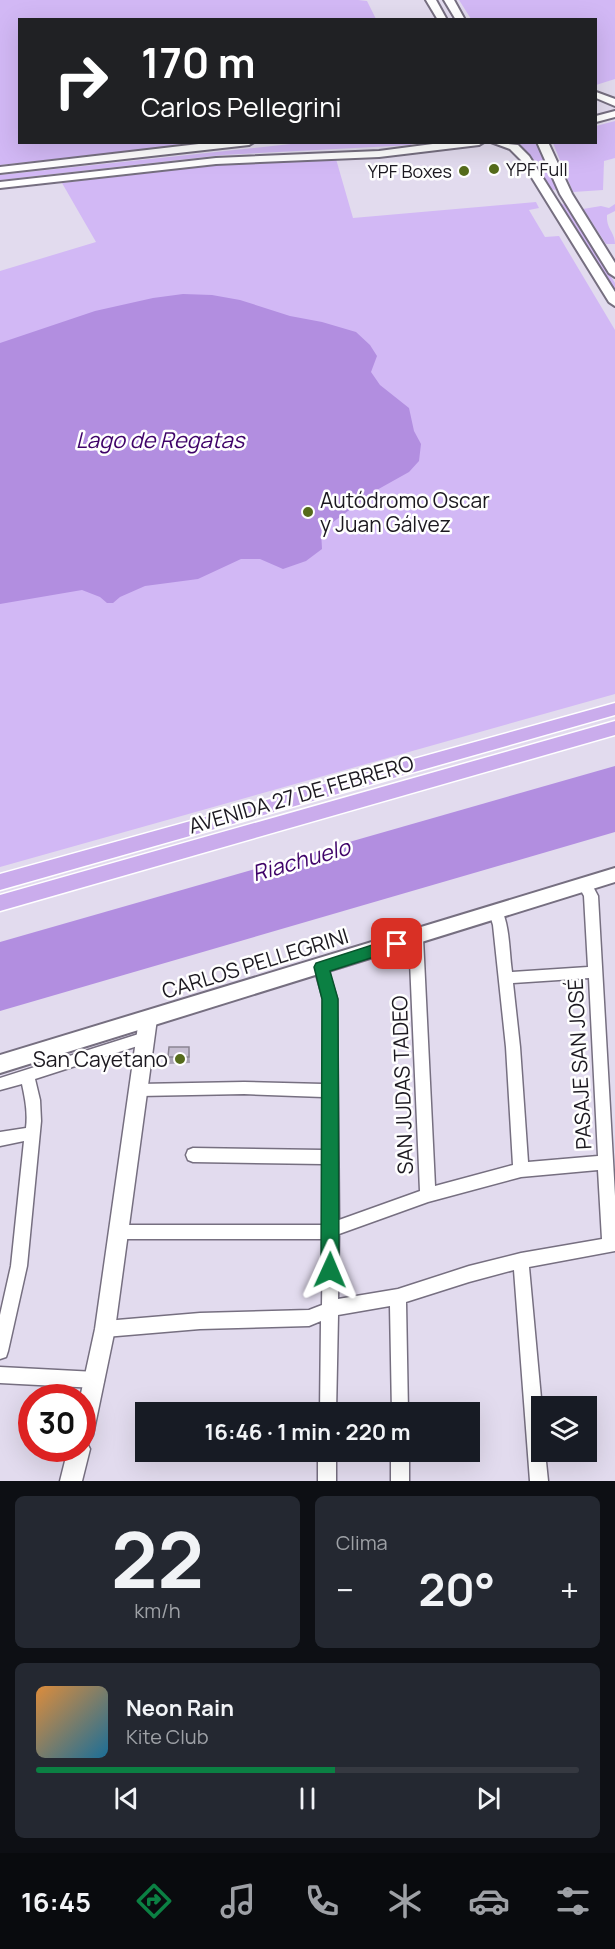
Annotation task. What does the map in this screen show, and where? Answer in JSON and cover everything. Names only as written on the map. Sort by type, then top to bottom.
[{"type":"main road","points":[[431,0],[442,18]]},
{"type":"main road","points":[[449,0],[460,18]]},
{"type":"main road","points":[[597,94],[615,87]]},
{"type":"main road","points":[[597,94],[615,103]]},
{"type":"main road","points":[[597,119],[613,113]]},
{"type":"main road","points":[[0,170],[231,144]]},
{"type":"main road","points":[[425,144],[437,148]]},
{"type":"main road","points":[[0,185],[216,161],[379,154],[465,144]]},
{"type":"main road","points":[[503,144],[514,147],[521,153],[615,302]]},
{"type":"main road","points":[[543,144],[566,194],[615,273]]},
{"type":"main road","points":[[549,196],[566,194]]},
{"type":"main road","name":"AVENIDA 27 DE FEBRERO","points":[[0,882],[615,708]]},
{"type":"main road","name":"AVENIDA 27 DE FEBRERO","points":[[0,903],[615,728]]},
{"type":"main road","name":"CARLOS PELLEGRINI","points":[[0,1064],[147,1028],[321,967],[615,875]]},
{"type":"street","name":"PASAJE SAN JOSÉ","points":[[585,885],[591,897],[605,1162],[613,1244]]},
{"type":"street","points":[[496,912],[500,925],[521,1170]]},
{"type":"street","name":"SAN JUDAS TADEO","points":[[416,938],[428,1195]]},
{"type":"street","points":[[321,967],[330,995],[331,1230],[328,1402]]},
{"type":"street","points":[[505,978],[595,972]]},
{"type":"street","points":[[0,1084],[27,1076],[147,1028],[120,1232],[95,1384]]},
{"type":"street","points":[[0,1351],[19,1266],[33,1133],[34,1106],[27,1076]]},
{"type":"street","points":[[139,1090],[244,1088],[331,1091]]},
{"type":"street","points":[[0,1139],[33,1133]]},
{"type":"street","points":[[194,1155],[330,1157]]},
{"type":"street","points":[[120,1232],[319,1232],[331,1230],[428,1195],[521,1170],[605,1162]]},
{"type":"street","points":[[105,1329],[200,1321],[309,1318],[330,1310],[398,1297],[469,1274],[521,1261],[613,1244]]},
{"type":"street","points":[[521,1261],[539,1481]]},
{"type":"street","points":[[398,1297],[400,1402]]},
{"type":"street","points":[[0,1375],[96,1380]]},
{"type":"street","points":[[71,1481],[76,1462]]},
{"type":"street","points":[[327,1462],[327,1481]]},
{"type":"street","points":[[400,1462],[400,1481]]},
{"type":"shaded area","points":[[0,0],[358,0],[367,1],[376,18],[18,18],[18,144],[194,144],[0,165]]},
{"type":"shaded area","points":[[459,0],[615,0],[615,79],[597,85],[597,18],[470,18]]},
{"type":"shaded area","points":[[615,121],[615,158],[604,161],[603,190],[573,192],[553,144],[597,144],[597,126]]},
{"type":"shaded area","points":[[291,144],[412,145],[223,155],[0,180],[0,175]]},
{"type":"shaded area","points":[[514,144],[536,144],[560,191],[551,189],[529,154]]},
{"type":"shaded area","name":"Autódromo Oscar y Juan Gálvez","points":[[336,159],[353,218],[536,202],[539,208],[529,210],[545,237],[559,236],[615,330],[615,694],[0,867],[0,271],[96,242],[62,183],[233,164]]},
{"type":"shaded area","points":[[558,202],[567,206],[615,283],[615,295]]},
{"type":"shaded area","points":[[615,204],[615,211],[607,215],[615,244],[606,244],[583,209],[601,206],[609,208]]},
{"type":"water","name":"Lago de Regatas","points":[[183,294],[212,295],[240,300],[290,316],[356,332],[370,345],[377,356],[371,372],[380,385],[409,408],[414,431],[421,444],[419,461],[409,472],[375,491],[321,531],[322,549],[306,561],[283,569],[260,559],[241,559],[198,579],[145,586],[120,597],[113,603],[107,603],[100,597],[82,590],[0,604],[0,343],[95,311]]},
{"type":"water","name":"Riachuelo","points":[[615,766],[615,832],[0,1011],[0,942]]},
{"type":"building","points":[[169,1047],[189,1047],[189,1057],[168,1057]]},
{"type":"place","name":"YPF Full","points":[[494,169]]},
{"type":"place","name":"YPF Boxes","points":[[464,171]]},
{"type":"place","name":"Autódromo Oscar y Juan Gálvez","points":[[308,512]]},
{"type":"place","name":"San Cayetano","points":[[180,1059]]},
{"type":"route","points":[[330,1270],[330,995],[321,967],[397,944]]}]
